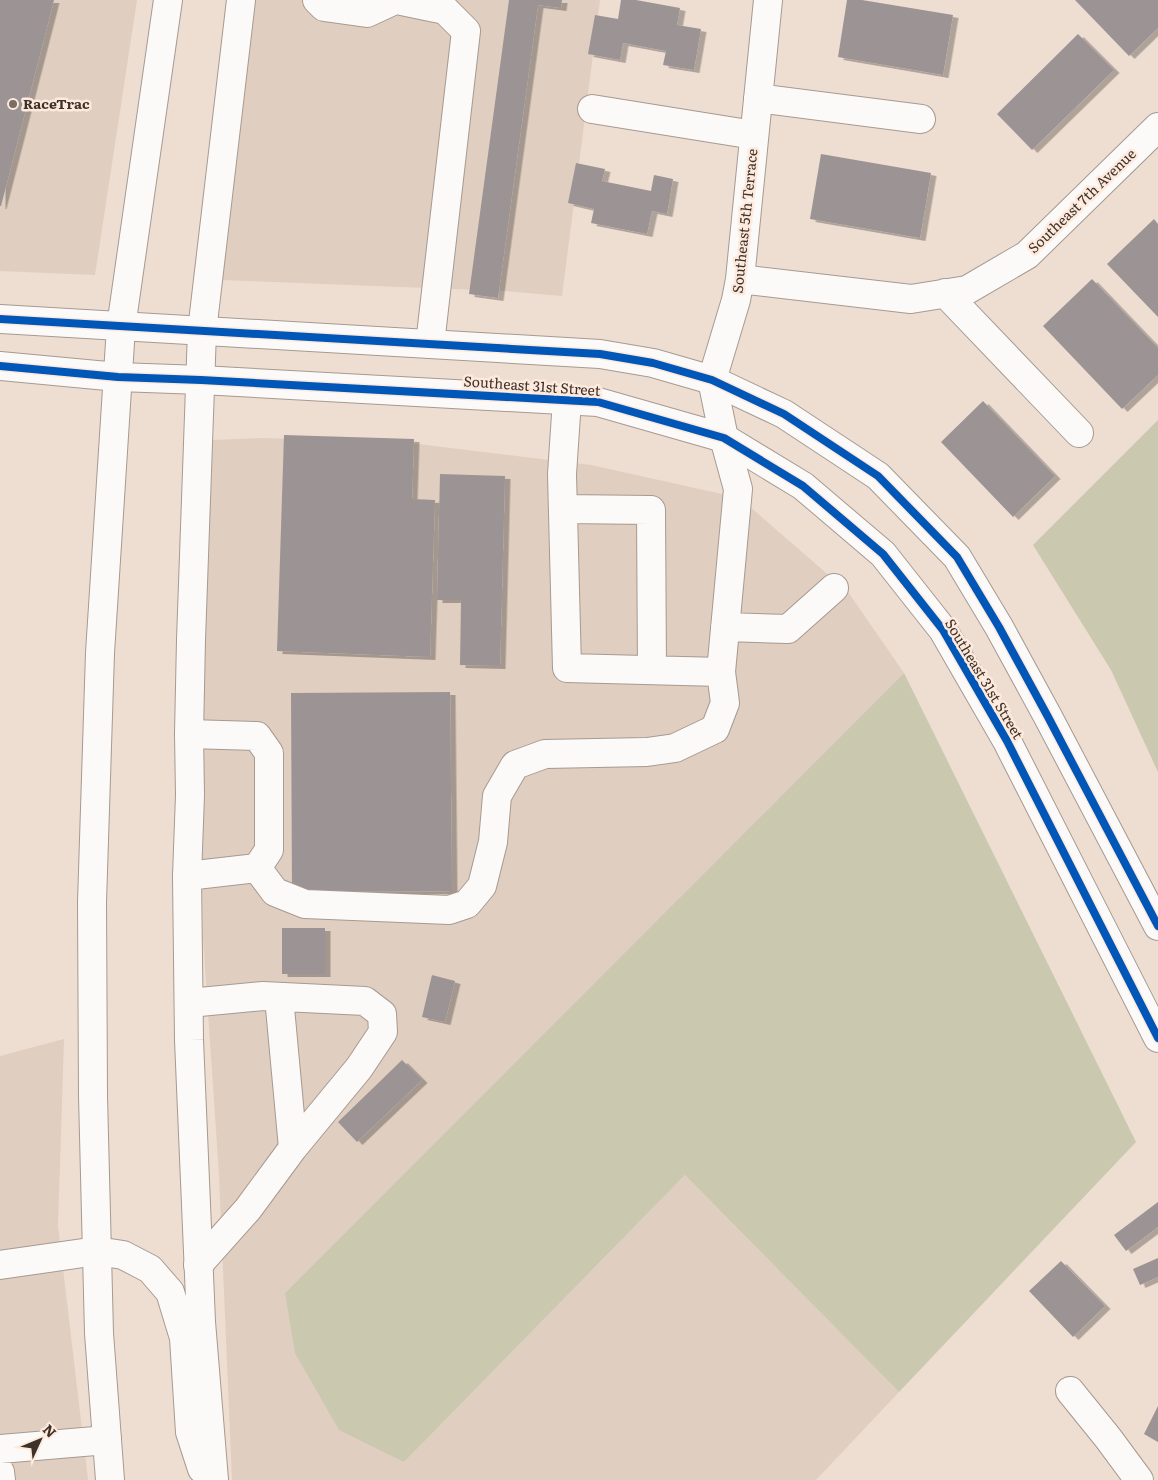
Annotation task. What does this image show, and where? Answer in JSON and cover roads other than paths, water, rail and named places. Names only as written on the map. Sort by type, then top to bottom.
[{"type":"main road","points":[[110,1480],[99,1333],[93,1096],[92,902],[100,653],[122,327],[168,0]]},
{"type":"main road","points":[[214,1480],[200,1322],[188,1003],[189,734],[202,331],[241,0]]},
{"type":"main road","points":[[317,0],[324,7],[367,13],[396,0],[445,10],[466,31],[430,344]]},
{"type":"main road","name":"Southeast 5th Terrace","points":[[257,868],[275,892],[305,904],[449,910],[467,904],[482,886],[493,842],[497,796],[515,765],[545,754],[646,752],[675,748],[715,729],[724,703],[722,672],[738,489],[724,438],[712,380],[736,300],[740,279],[768,0]]},
{"type":"main road","points":[[758,98],[921,119]]},
{"type":"main road","points":[[592,109],[754,135]]},
{"type":"main road","name":"Southeast 7th Avenue","points":[[740,279],[911,299],[968,290],[1027,255],[1153,140]]},
{"type":"main road","points":[[945,293],[1079,433]]},
{"type":"main road","points":[[0,319],[600,354],[653,363],[712,380],[784,414],[878,476],[957,558],[999,627],[1034,691],[1158,926]]},
{"type":"main road","name":"Southeast 31st Street","points":[[0,366],[118,377],[598,402],[724,438],[803,486],[883,554],[943,630],[1007,741],[1158,1038]]},
{"type":"main road","points":[[567,400],[562,474],[567,668],[722,672]]},
{"type":"main road","points":[[563,509],[651,510],[652,670]]},
{"type":"main road","points":[[726,627],[788,629],[834,588]]},
{"type":"main road","points":[[187,876],[257,868],[269,850],[269,753],[257,736],[189,734]]},
{"type":"main road","points":[[188,1003],[263,996],[366,1001],[382,1014],[383,1032],[359,1068],[293,1148],[248,1209],[198,1264]]},
{"type":"main road","points":[[279,997],[293,1148]]},
{"type":"main road","points":[[0,1266],[97,1251],[124,1255],[150,1269],[170,1292],[184,1338],[190,1432],[206,1480]]},
{"type":"main road","points":[[1070,1391],[1139,1480]]},
{"type":"main road","points":[[0,1449],[107,1440]]},
{"type":"main road","points":[[0,1472],[1,1480]]},
{"type":"place","name":"RaceTrac","points":[[13,104]]}]
